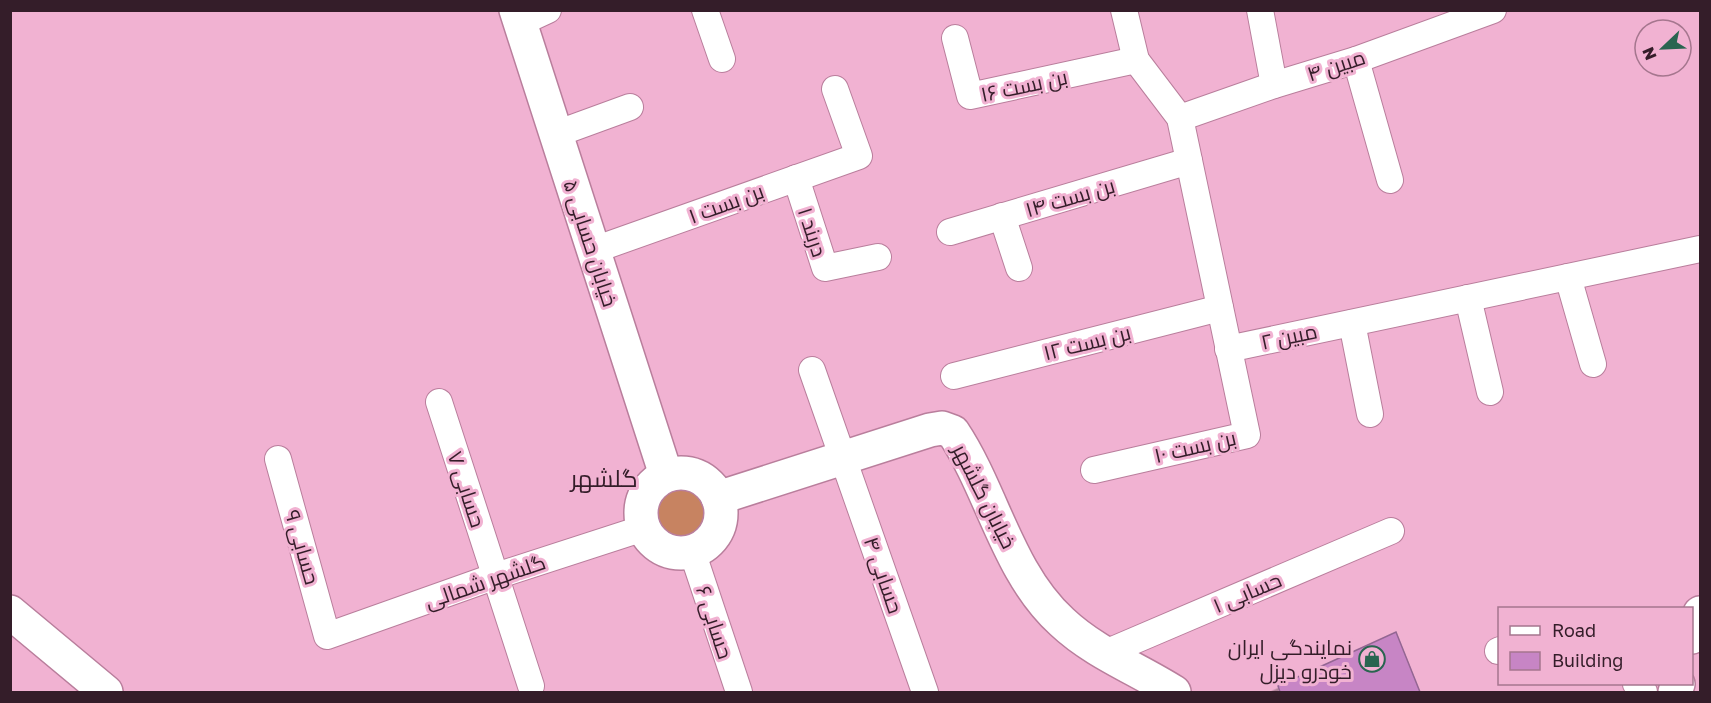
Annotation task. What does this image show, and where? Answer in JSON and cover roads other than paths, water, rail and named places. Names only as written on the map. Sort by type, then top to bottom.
[{"type":"main road","name":"خیابان حسابی ۵","points":[[528,15],[556,134],[666,475]]},
{"type":"main road","name":"خیابان گلشهر","points":[[718,498],[930,430],[942,428],[953,432],[1026,576],[1043,601],[1062,622],[1103,654],[1174,693]]},
{"type":"main road","points":[[679,472],[703,479],[712,487],[718,498],[721,511],[714,536],[704,546],[692,551],[680,553],[658,546],[649,538],[644,528],[641,515],[644,496],[655,481],[666,475],[679,472]]},
{"type":"main road","points":[[10,612],[106,693]]},
{"type":"main road","points":[[1693,634],[1701,613]]},
{"type":"street","points":[[705,10],[722,59]]},
{"type":"street","points":[[1124,10],[1136,60],[1180,118],[1228,349]]},
{"type":"street","points":[[1260,10],[1274,85]]},
{"type":"street","name":"مبین ۴","points":[[1180,118],[1274,85],[1356,60],[1482,12]]},
{"type":"street","name":"بن بست ۱۶","points":[[955,38],[970,96],[1136,60]]},
{"type":"street","points":[[1356,60],[1390,180]]},
{"type":"street","name":"بن بست ۱","points":[[594,250],[859,156],[835,89]]},
{"type":"street","points":[[556,134],[630,107]]},
{"type":"street","name":"بن بست ۱۴","points":[[950,232],[1189,161]]},
{"type":"street","name":"دربند ۱","points":[[796,178],[825,268],[878,257]]},
{"type":"street","points":[[1002,216],[1019,268]]},
{"type":"street","name":"مبین ۲","points":[[1228,349],[1701,249]]},
{"type":"street","points":[[1568,277],[1593,364]]},
{"type":"street","points":[[1468,298],[1490,392]]},
{"type":"street","name":"بن بست ۱۲","points":[[954,375],[1220,308]]},
{"type":"street","points":[[1352,323],[1370,414]]},
{"type":"street","name":"بن بست ۱۰","points":[[1094,470],[1246,435],[1228,349]]},
{"type":"street","name":"حسابی ۴","points":[[812,370],[925,693]]},
{"type":"street","name":"حسابی ۷","points":[[439,402],[531,686]]},
{"type":"street","name":"حسابی ۹","points":[[278,459],[327,636]]},
{"type":"street","name":"گلشهر شمالی","points":[[327,636],[496,576],[644,528]]},
{"type":"street","name":"حسابی ۱","points":[[1103,654],[1391,531]]},
{"type":"street","name":"حسابی ۶","points":[[692,551],[739,693]]},
{"type":"place","name":"نمایندگی ایران خودرو دیزل","points":[[1372,659]]},
{"type":"district","name":"گلشهر","points":[[604,477]]}]
